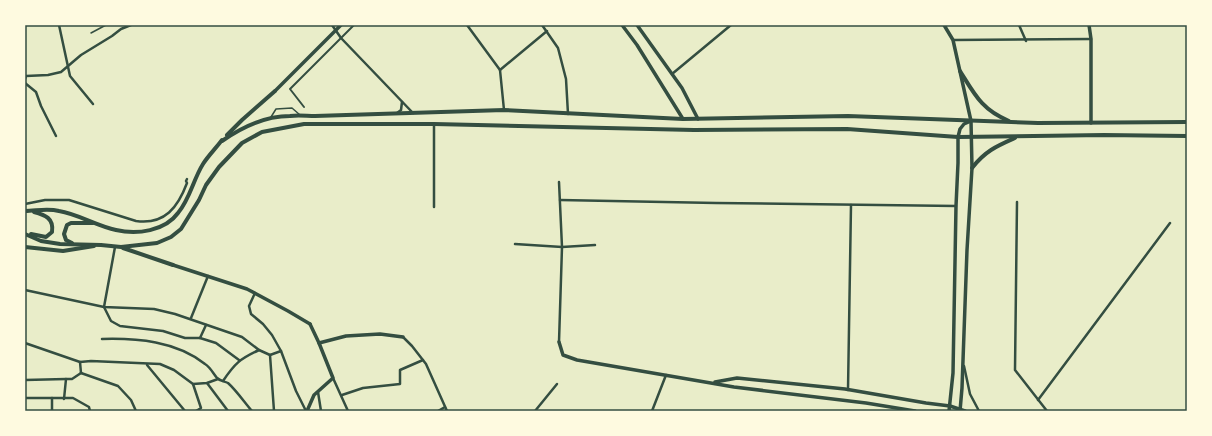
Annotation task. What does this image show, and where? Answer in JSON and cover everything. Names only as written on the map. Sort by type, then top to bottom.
[{"type":"main road","points":[[25,211],[48,209],[60,211],[117,230],[138,232],[155,229],[169,222],[177,215],[185,203],[203,164],[222,141],[341,25]]},
{"type":"main road","points":[[622,25],[637,44],[683,119]]},
{"type":"main road","points":[[637,25],[682,88],[698,119]]},
{"type":"main road","points":[[944,25],[953,40],[971,121],[972,137],[972,168],[960,410]]},
{"type":"main road","points":[[1089,25],[1091,39],[1092,123]]},
{"type":"main road","points":[[960,71],[976,96],[986,108],[995,116],[1011,122]]},
{"type":"main road","points":[[222,141],[242,128],[270,118],[291,116],[413,114],[504,110],[683,119],[848,116],[1011,122],[1187,122]]},
{"type":"main road","points":[[949,411],[953,373],[958,137],[960,128],[964,124],[971,121]]},
{"type":"main road","points":[[25,234],[50,243],[121,247],[157,243],[171,237],[181,228],[199,200],[206,185],[219,167],[242,144],[262,132],[304,124],[434,124],[694,130],[847,129],[958,137],[1104,135],[1187,136]]},
{"type":"main road","points":[[972,168],[980,158],[991,149],[1019,136]]},
{"type":"main road","points":[[25,234],[46,237],[52,232],[53,227],[49,217],[44,214],[31,211]]},
{"type":"main road","points":[[76,244],[66,240],[64,229],[66,225],[78,223],[97,223]]},
{"type":"main road","points":[[25,247],[63,251],[101,245]]},
{"type":"main road","points":[[121,247],[247,289],[310,324],[333,378],[314,395],[306,411]]},
{"type":"main road","points":[[319,343],[346,336],[380,334],[403,337]]},
{"type":"main road","points":[[559,342],[562,355],[577,360],[662,376],[666,375],[734,387],[866,403],[915,411]]},
{"type":"main road","points":[[713,383],[737,378],[848,390],[950,406],[965,411]]},
{"type":"street","points":[[59,25],[65,45],[70,76],[94,104]]},
{"type":"street","points":[[25,79],[26,76],[48,75],[61,72],[81,55],[122,29],[131,25]]},
{"type":"street","points":[[332,25],[341,38],[413,114]]},
{"type":"street","points":[[304,107],[290,89],[354,25]]},
{"type":"street","points":[[467,25],[500,70],[504,110]]},
{"type":"street","points":[[542,25],[558,48],[566,78],[568,114]]},
{"type":"street","points":[[672,74],[731,25]]},
{"type":"street","points":[[1019,25],[1026,41]]},
{"type":"street","points":[[500,70],[547,31]]},
{"type":"street","points":[[953,40],[1026,41],[1091,39]]},
{"type":"street","points":[[25,83],[36,92],[41,106],[56,136]]},
{"type":"street","points":[[395,114],[402,110],[402,102]]},
{"type":"street","points":[[434,124],[434,207]]},
{"type":"street","points":[[25,204],[45,200],[69,200],[136,221],[152,222],[169,214],[184,192],[187,179]]},
{"type":"street","points":[[559,182],[562,247],[559,342]]},
{"type":"street","points":[[560,200],[956,206]]},
{"type":"street","points":[[1017,202],[1015,370],[1047,411]]},
{"type":"street","points":[[848,390],[851,205]]},
{"type":"street","points":[[1038,400],[1170,223]]},
{"type":"street","points":[[515,244],[562,247],[595,245]]},
{"type":"street","points":[[115,247],[104,307],[111,321],[120,326],[163,331],[185,338],[200,338],[216,343],[239,360]]},
{"type":"street","points":[[191,318],[208,276]]},
{"type":"street","points":[[25,290],[104,307],[154,309],[191,318],[206,325],[242,336],[259,350],[270,355],[281,351]]},
{"type":"street","points":[[255,293],[249,306],[250,314],[263,324],[272,335],[281,351],[296,391],[306,411]]},
{"type":"street","points":[[200,338],[206,325]]},
{"type":"street","points":[[403,337],[423,360],[436,384],[447,411]]},
{"type":"street","points":[[102,340],[117,339],[146,341],[176,347],[186,351],[206,364],[218,379],[228,384],[252,411]]},
{"type":"street","points":[[25,343],[80,362],[91,361],[160,364],[174,370],[193,384],[201,408],[196,411]]},
{"type":"street","points":[[223,381],[239,360],[259,350]]},
{"type":"street","points":[[270,355],[274,411]]},
{"type":"street","points":[[342,395],[363,388],[400,384],[400,370],[423,360]]},
{"type":"street","points":[[80,362],[81,373]]},
{"type":"street","points":[[963,362],[970,394],[979,411]]},
{"type":"street","points":[[146,364],[186,411]]},
{"type":"street","points":[[25,380],[66,379],[72,378],[81,373],[118,386],[131,400],[136,411]]},
{"type":"street","points":[[652,411],[666,375]]},
{"type":"street","points":[[333,378],[348,411]]},
{"type":"street","points":[[64,399],[66,379]]},
{"type":"street","points":[[193,384],[207,383],[218,379]]},
{"type":"street","points":[[207,383],[228,411]]},
{"type":"street","points":[[535,411],[557,384]]},
{"type":"street","points":[[318,392],[321,411]]},
{"type":"street","points":[[25,398],[73,398],[89,407],[90,411]]},
{"type":"street","points":[[52,411],[53,398]]},
{"type":"street","points":[[438,411],[445,407]]},
{"type":"lane","points":[[91,32],[106,25]]},
{"type":"lane","points":[[270,118],[276,109],[292,108],[301,116]]}]
